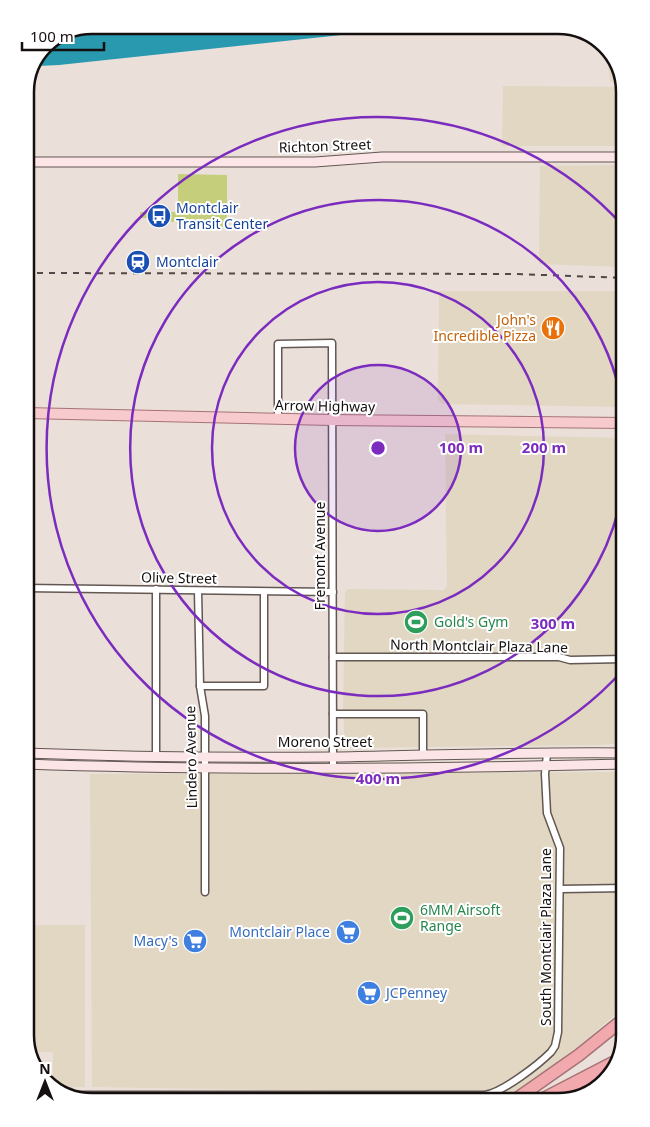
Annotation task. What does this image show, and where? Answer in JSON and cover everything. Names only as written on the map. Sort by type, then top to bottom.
[{"type":"highway","points":[[525,1093],[579,1055],[616,1025]]},
{"type":"highway","points":[[554,1093],[607,1066]]},
{"type":"main road","name":"Arrow Highway","points":[[34,414],[616,423]]},
{"type":"street","name":"Richton Street","points":[[34,162],[315,162],[382,157],[616,157]]},
{"type":"street","name":"Fremont Avenue","points":[[278,419],[278,344],[332,343],[333,768]]},
{"type":"street","name":"Olive Street","points":[[34,588],[333,592]]},
{"type":"street","points":[[156,589],[156,756]]},
{"type":"street","name":"Lindero Avenue","points":[[198,591],[200,686],[205,716],[205,892]]},
{"type":"street","points":[[200,686],[264,686],[264,592]]},
{"type":"street","name":"North Montclair Plaza Lane","points":[[333,657],[560,657],[570,660],[616,659]]},
{"type":"street","points":[[333,714],[423,714],[423,755]]},
{"type":"street","name":"Moreno Street","points":[[34,753],[333,757],[616,753]]},
{"type":"street","name":"South Montclair Plaza Lane","points":[[492,1093],[512,1082],[547,1056],[555,1046],[558,1032],[560,848],[547,813],[547,754]]},
{"type":"street","name":"Moreno Street","points":[[34,764],[205,768],[616,764]]},
{"type":"street","points":[[561,889],[616,888]]},
{"type":"shaded area","points":[[608,63],[613,73],[615,84],[610,81]]},
{"type":"shaded area","points":[[503,86],[616,87],[616,146],[502,146]]},
{"type":"shaded area","points":[[616,165],[616,267],[539,264],[540,166]]},
{"type":"shaded area","points":[[439,291],[616,291],[616,407],[442,404],[438,400]]},
{"type":"shaded area","points":[[445,434],[616,438],[616,744],[349,748],[345,743],[343,711],[345,593],[348,589],[444,590],[447,586]]},
{"type":"shaded area","points":[[616,772],[616,1014],[579,1046],[514,1093],[92,1087],[90,774]]},
{"type":"shaded area","points":[[34,925],[85,925],[85,1087],[70,1087],[70,1057],[53,1057],[53,1052],[36,1052],[35,1046]]},
{"type":"green space","points":[[178,174],[227,175],[227,227],[181,226],[175,222],[163,221],[161,218],[140,218],[140,212],[178,212]]},
{"type":"water","points":[[351,34],[40,66],[54,48],[70,38],[81,35]]},
{"type":"railway","points":[[34,273],[517,274],[616,278]]},
{"type":"place","name":"Montclair Transit Center","points":[[159,216]]},
{"type":"place","name":"Montclair","points":[[138,262]]},
{"type":"place","name":"John's Incredible Pizza","points":[[553,328]]},
{"type":"place","name":"Gold's Gym","points":[[416,622]]},
{"type":"place","name":"6MM Airsoft Range","points":[[402,918]]},
{"type":"place","name":"Montclair Place","points":[[348,932]]},
{"type":"place","name":"Macy's","points":[[195,941]]},
{"type":"place","name":"JCPenney","points":[[369,993]]}]
